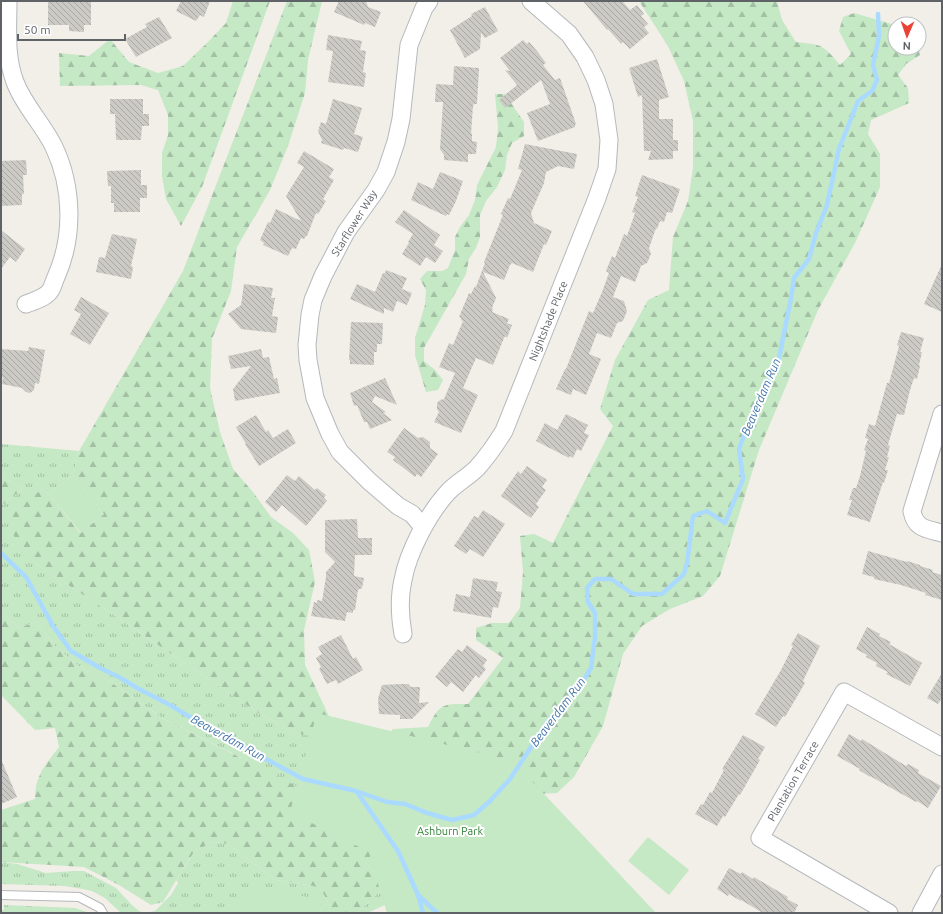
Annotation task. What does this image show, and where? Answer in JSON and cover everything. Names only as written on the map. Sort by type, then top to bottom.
[{"type":"street","points":[[8,1],[9,60],[15,82],[24,100],[54,147],[63,169],[68,192],[69,216],[66,247],[60,269],[50,292],[26,304]]},
{"type":"street","name":"Starflower Way","points":[[423,527],[412,514],[398,506],[368,481],[340,452],[330,434],[315,398],[308,360],[307,345],[313,300],[323,276],[346,232],[376,190],[386,172],[396,142],[401,119],[409,45],[424,8],[429,1]]},
{"type":"street","name":"Nightshade Place","points":[[403,634],[401,620],[402,581],[405,568],[423,527],[441,500],[450,490],[476,468],[497,444],[504,431],[597,198],[607,169],[609,140],[604,104],[596,80],[585,57],[569,34],[531,1]]},
{"type":"street","points":[[942,414],[912,511],[917,524],[942,533]]},
{"type":"street","name":"Plantation Terrace","points":[[888,913],[760,838],[844,692],[942,748]]},
{"type":"street","points":[[921,913],[942,874]]},
{"type":"lane","points":[[1,894],[79,898],[100,908],[103,913]]},
{"type":"green space","points":[[233,1],[270,1],[202,187],[181,226],[166,199],[162,176],[162,153],[168,135],[168,115],[158,90],[141,85],[60,86],[59,53],[89,56],[110,39],[129,62],[158,73],[183,66],[226,23]]},
{"type":"green space","points":[[287,1],[322,1],[308,60],[305,93],[288,146],[270,190],[237,247],[231,291],[212,339],[210,388],[220,432],[233,469],[253,492],[271,517],[293,533],[309,550],[315,582],[304,630],[305,665],[333,725],[326,740],[294,732],[260,714],[33,562],[10,530],[8,517],[41,490],[49,494],[80,533],[104,514],[73,475],[79,451],[183,271]]},
{"type":"green space","points":[[639,1],[777,1],[782,20],[796,42],[817,45],[825,49],[840,65],[851,54],[839,31],[843,17],[854,13],[887,23],[887,56],[918,56],[906,64],[898,75],[908,88],[909,103],[871,120],[868,134],[880,154],[880,187],[855,243],[818,310],[759,450],[720,576],[703,596],[670,609],[642,626],[623,654],[603,726],[574,777],[557,793],[517,795],[378,749],[393,729],[428,727],[436,713],[443,706],[468,704],[503,658],[476,640],[476,628],[492,623],[509,623],[520,608],[523,572],[520,536],[534,534],[553,543],[613,426],[600,409],[615,360],[648,300],[669,290],[673,237],[688,201],[693,168],[693,121],[684,81],[668,46]]},
{"type":"green space","points":[[495,94],[505,94],[524,122],[524,136],[512,143],[507,155],[505,170],[497,187],[486,201],[480,215],[480,237],[476,248],[469,259],[466,274],[424,348],[424,361],[435,370],[443,380],[438,390],[426,392],[415,355],[415,338],[425,305],[426,290],[420,279],[427,271],[442,271],[448,268],[455,250],[455,237],[469,215],[475,200],[477,185],[496,147],[498,127]]},
{"type":"green space","points":[[1,444],[79,451],[73,475],[49,494],[41,490],[33,562],[260,714],[294,732],[326,739],[377,846],[387,913],[385,905],[367,913],[357,913],[380,891],[240,757],[162,718],[106,679],[77,665],[56,647],[36,622],[19,628],[1,611],[1,506],[22,489],[1,475]]},
{"type":"green space","points":[[1,475],[22,489],[1,506]]},
{"type":"green space","points":[[73,475],[104,514],[81,533],[49,494]]},
{"type":"green space","points":[[1,611],[19,628],[36,622],[56,647],[77,665],[106,679],[162,718],[310,793],[369,852],[380,891],[357,913],[329,913],[330,906],[320,887],[276,880],[228,844],[212,842],[194,852],[163,902],[151,905],[119,885],[84,867],[1,862],[1,810],[35,799],[35,791],[39,776],[59,747],[55,728],[35,730],[1,695]]},
{"type":"green space","name":"Ashburn Park","points":[[317,713],[513,761],[656,913],[387,913],[369,852],[290,812]]},
{"type":"green space","points":[[648,837],[689,870],[669,895],[628,861]]},
{"type":"green space","points":[[212,842],[228,844],[276,880],[320,887],[330,906],[329,913],[145,913],[155,911],[171,895],[178,883],[176,880],[194,852]]},
{"type":"green space","points":[[1,862],[17,864],[46,873],[84,871],[116,888],[132,905],[139,911],[145,913],[121,913],[105,898],[92,891],[83,889],[64,886],[1,884]]},
{"type":"green space","points":[[244,887],[321,899],[319,913],[239,913]]},
{"type":"green space","points":[[4,905],[75,908],[90,913],[1,913],[1,910],[4,910]]},
{"type":"building","points":[[48,1],[91,1],[91,25],[84,25],[84,32],[69,31],[69,25],[48,25]]},
{"type":"building","points":[[181,1],[210,1],[204,17],[200,15],[196,21],[176,11]]},
{"type":"building","points":[[339,1],[366,1],[368,7],[381,12],[375,27],[365,23],[364,25],[334,12]]},
{"type":"building","points":[[583,1],[622,1],[630,10],[637,5],[644,14],[641,16],[648,24],[644,27],[649,33],[630,49],[623,42],[621,44],[608,29],[607,30]]},
{"type":"building","points":[[485,7],[498,31],[485,38],[481,33],[480,49],[465,58],[450,30],[472,16],[471,14]]},
{"type":"building","points":[[159,17],[172,38],[136,57],[125,39],[147,27],[145,24]]},
{"type":"building","points":[[328,35],[362,41],[360,50],[366,51],[363,72],[366,73],[364,87],[328,82],[333,51],[326,50]]},
{"type":"building","points":[[523,40],[527,44],[529,42],[537,51],[546,63],[543,65],[555,80],[560,78],[576,124],[575,127],[538,141],[527,113],[550,104],[541,80],[505,108],[499,100],[517,85],[505,70],[510,71],[500,58]]},
{"type":"building","points":[[657,59],[669,97],[659,100],[659,119],[673,119],[673,140],[678,140],[678,151],[673,151],[673,159],[648,160],[651,151],[644,151],[642,95],[638,97],[629,68]]},
{"type":"building","points":[[454,66],[479,68],[477,104],[474,104],[473,106],[471,134],[472,133],[472,141],[477,142],[476,154],[468,154],[468,162],[444,160],[444,155],[440,149],[443,102],[435,102],[436,84],[453,85]]},
{"type":"building","points":[[110,99],[143,99],[143,114],[149,114],[149,126],[142,126],[141,140],[116,140],[115,114],[110,114]]},
{"type":"building","points":[[333,99],[362,108],[354,134],[363,137],[358,152],[344,148],[343,150],[321,143],[322,140],[318,131],[321,122],[326,124]]},
{"type":"building","points":[[525,144],[577,154],[574,169],[558,166],[546,172],[544,183],[531,213],[534,223],[552,231],[546,245],[544,244],[533,272],[512,263],[504,280],[483,272],[496,298],[492,312],[509,319],[507,323],[512,325],[507,338],[505,336],[504,338],[493,365],[476,358],[463,388],[478,395],[461,433],[434,422],[439,412],[437,409],[437,403],[444,399],[455,373],[439,367],[449,343],[453,345],[463,321],[459,317],[469,293],[471,294],[475,286],[476,287],[485,263],[484,262],[503,215],[501,214],[508,198],[510,199],[522,170],[518,169]]},
{"type":"building","points":[[304,151],[334,169],[329,177],[334,180],[323,199],[326,201],[318,214],[316,213],[307,236],[304,239],[301,238],[296,249],[292,248],[288,256],[263,245],[264,243],[260,240],[276,209],[301,221],[286,196],[304,167],[297,163]]},
{"type":"building","points":[[26,160],[27,175],[23,175],[24,194],[22,194],[22,205],[1,206],[1,161]]},
{"type":"building","points":[[141,170],[141,185],[147,185],[147,198],[140,198],[140,212],[114,212],[114,203],[111,203],[111,186],[108,186],[107,171]]},
{"type":"building","points":[[440,172],[463,181],[456,201],[449,215],[447,214],[446,216],[411,200],[418,182],[433,189]]},
{"type":"building","points":[[642,175],[680,189],[672,213],[667,212],[664,222],[660,221],[657,229],[656,228],[649,248],[651,254],[647,263],[641,266],[635,282],[621,276],[613,297],[624,301],[627,311],[623,321],[617,323],[611,338],[597,333],[589,354],[601,359],[586,395],[573,389],[571,395],[556,389],[566,369],[589,311],[593,313],[602,292],[609,273],[606,271],[612,256],[615,258],[624,234],[627,236],[635,213],[632,212],[638,197],[635,196]]},
{"type":"building","points":[[404,210],[440,235],[434,245],[443,251],[435,263],[426,257],[420,266],[402,254],[413,234],[395,222]]},
{"type":"building","points":[[1,230],[25,249],[16,262],[10,257],[1,269]]},
{"type":"building","points":[[112,234],[137,239],[131,266],[133,267],[131,279],[96,272],[99,257],[105,258]]},
{"type":"building","points":[[942,264],[942,312],[924,304]]},
{"type":"building","points":[[386,270],[407,278],[402,289],[412,293],[407,305],[397,301],[393,312],[384,308],[384,314],[350,299],[357,284],[375,292],[383,273],[385,273]]},
{"type":"building","points":[[244,284],[273,288],[271,298],[275,298],[272,316],[278,317],[276,333],[241,329],[228,314],[241,305]]},
{"type":"building","points":[[81,297],[109,313],[90,345],[70,334],[81,314],[74,310]]},
{"type":"building","points":[[351,322],[383,323],[382,344],[377,344],[377,352],[374,352],[374,365],[350,364]]},
{"type":"building","points":[[901,332],[924,338],[920,352],[922,352],[920,366],[917,379],[914,378],[910,390],[904,415],[897,414],[888,445],[890,446],[887,457],[889,457],[885,470],[888,470],[870,522],[847,515],[852,500],[849,500],[853,488],[856,488],[860,476],[866,451],[864,450],[868,439],[865,438],[869,424],[875,426],[887,383],[889,383],[899,346],[897,345]]},
{"type":"building","points":[[29,347],[45,350],[39,384],[35,383],[34,390],[30,393],[26,392],[22,388],[2,384],[3,377],[1,377],[1,349],[28,351]]},
{"type":"building","points":[[261,349],[263,358],[269,357],[274,379],[277,378],[280,393],[235,401],[233,389],[251,366],[231,369],[228,356]]},
{"type":"building","points":[[385,378],[397,405],[375,396],[372,402],[386,412],[383,413],[392,420],[370,429],[367,422],[364,422],[357,405],[354,406],[350,393]]},
{"type":"building","points":[[566,414],[588,425],[584,433],[589,435],[581,451],[577,449],[573,458],[570,456],[569,458],[536,441],[545,423],[557,430]]},
{"type":"building","points":[[256,415],[266,432],[268,430],[273,438],[288,429],[296,443],[259,466],[236,427]]},
{"type":"building","points":[[404,428],[418,438],[423,437],[430,442],[430,448],[438,454],[421,477],[417,474],[415,477],[393,460],[395,457],[387,452]]},
{"type":"building","points":[[527,466],[547,480],[542,487],[546,490],[536,504],[539,507],[531,518],[501,496],[518,471],[521,474]]},
{"type":"building","points":[[287,475],[295,481],[299,476],[315,490],[317,488],[326,495],[324,498],[327,501],[306,526],[282,505],[276,512],[265,502]]},
{"type":"building","points":[[483,510],[505,524],[483,557],[470,549],[466,554],[454,546],[474,516],[478,518]]},
{"type":"building","points":[[357,519],[358,538],[372,538],[372,555],[355,555],[354,576],[364,578],[362,588],[358,590],[355,610],[353,610],[353,613],[347,612],[345,621],[311,616],[314,602],[317,603],[317,600],[322,601],[326,572],[335,562],[325,552],[325,520]]},
{"type":"building","points":[[868,551],[920,565],[933,570],[932,572],[942,575],[942,600],[925,595],[926,593],[901,585],[874,579],[874,577],[862,574]]},
{"type":"building","points":[[473,578],[498,582],[496,591],[502,592],[498,608],[493,607],[491,618],[453,611],[456,594],[470,597]]},
{"type":"building","points":[[867,627],[880,634],[879,636],[891,642],[889,644],[922,663],[910,686],[886,674],[888,672],[876,666],[877,663],[856,649]]},
{"type":"building","points":[[798,633],[820,646],[803,681],[805,683],[785,717],[783,716],[776,727],[755,714],[781,670],[793,646],[791,645]]},
{"type":"building","points":[[341,635],[353,659],[356,657],[363,670],[338,684],[336,680],[327,684],[319,669],[321,667],[316,658],[322,654],[318,647]]},
{"type":"building","points":[[467,645],[487,660],[483,666],[486,669],[479,678],[476,675],[463,692],[451,682],[447,687],[435,677],[458,649],[462,652]]},
{"type":"building","points":[[942,673],[942,698],[938,704],[927,698]]},
{"type":"building","points":[[408,684],[411,687],[420,687],[419,703],[429,702],[412,719],[400,719],[400,715],[379,714],[378,699],[382,685]]},
{"type":"building","points":[[849,734],[861,741],[862,739],[906,766],[908,764],[919,770],[918,773],[941,786],[928,808],[870,777],[859,770],[860,769],[837,756]]},
{"type":"building","points":[[743,735],[765,747],[758,759],[760,760],[740,795],[739,794],[725,817],[723,816],[717,826],[695,814],[701,804],[703,805],[710,792],[712,793],[724,770],[722,769]]},
{"type":"building","points":[[1,759],[17,797],[1,804]]},
{"type":"building","points":[[729,868],[741,874],[742,872],[753,879],[754,877],[788,897],[787,899],[798,905],[794,913],[763,913],[741,900],[729,894],[728,896],[717,889]]},
{"type":"waterway","name":"Beaverdam Run","points":[[1,553],[26,577],[53,626],[71,651],[170,705],[210,729],[303,779],[356,791],[387,802],[405,804],[427,813],[452,820],[474,815],[490,801],[510,779],[549,720],[580,686],[591,668],[595,637],[595,613],[588,602],[587,588],[595,579],[611,579],[633,594],[662,594],[684,574],[687,563],[693,516],[707,511],[725,523],[743,479],[739,449],[749,422],[779,358],[794,278],[809,259],[816,233],[827,205],[839,149],[858,101],[872,91],[877,80],[873,65],[879,36],[878,14]]},
{"type":"waterway","points":[[357,792],[398,851],[418,895],[437,913]]},
{"type":"waterway","points":[[418,895],[423,913]]}]
